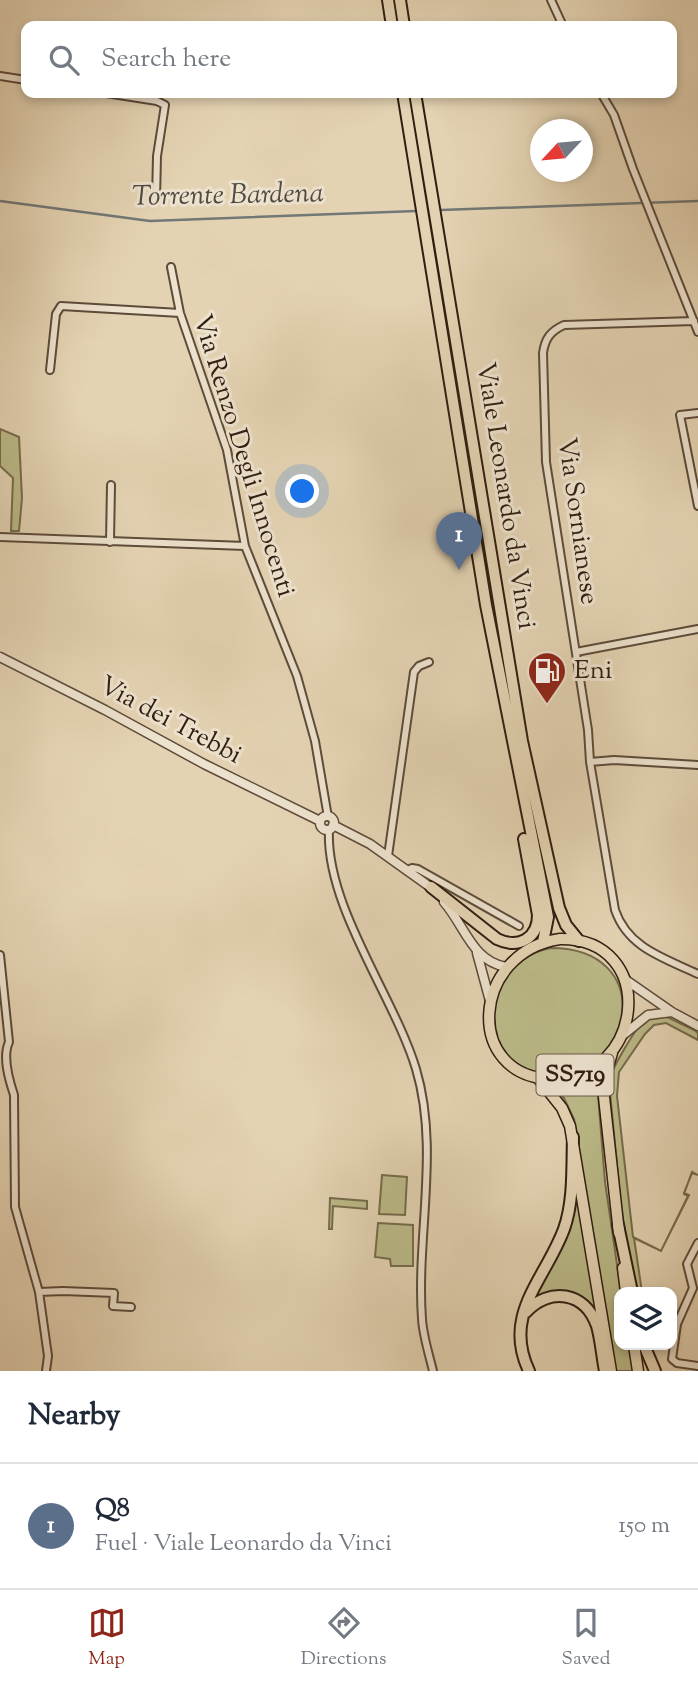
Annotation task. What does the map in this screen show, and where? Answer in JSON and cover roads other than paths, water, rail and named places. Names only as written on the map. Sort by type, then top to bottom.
[{"type":"highway","points":[[388,0],[391,21]]},
{"type":"highway","points":[[400,0],[403,21]]},
{"type":"highway","name":"Viale Leonardo da Vinci","points":[[404,98],[498,672],[548,917],[543,942]]},
{"type":"highway","name":"Viale Leonardo da Vinci","points":[[416,98],[523,741],[561,914],[579,941]]},
{"type":"highway","points":[[431,887],[502,942],[518,943],[533,935],[538,915],[520,818],[519,781]]},
{"type":"highway","points":[[528,1371],[520,1346],[521,1317],[530,1293],[548,1265],[564,1228],[571,1184],[573,1137]]},
{"type":"highway","points":[[618,1225],[631,1287]]},
{"type":"highway","points":[[521,1317],[534,1303],[550,1296],[565,1295],[580,1303],[592,1315],[596,1325],[605,1371]]},
{"type":"highway","points":[[646,1350],[655,1371]]},
{"type":"main road","points":[[543,942],[560,939],[579,941],[607,954],[626,980]]},
{"type":"main road","name":"SS719","points":[[543,942],[524,952],[506,967],[494,986],[488,1018],[490,1030],[499,1049],[519,1070],[538,1078],[559,1079],[579,1074],[612,1051]]},
{"type":"main road","name":"SS719","points":[[625,1287],[604,1080],[612,1051],[622,1035],[630,1007],[626,980]]},
{"type":"main road","name":"SS719","points":[[538,1078],[562,1108],[573,1137],[611,1371]]},
{"type":"main road","points":[[635,1350],[638,1371]]},
{"type":"street","points":[[551,0],[562,21]]},
{"type":"street","points":[[0,76],[21,79]]},
{"type":"street","points":[[138,98],[165,105],[157,156],[156,200]]},
{"type":"street","points":[[604,98],[614,115],[698,332]]},
{"type":"street","name":"Via Renzo Degli Innocenti","points":[[170,267],[180,313],[227,450],[245,546],[297,676],[316,741],[324,819]]},
{"type":"street","points":[[50,370],[56,314],[61,306],[180,313]]},
{"type":"street","name":"Via Sornianese","points":[[576,652],[546,461],[544,342],[553,330],[564,325],[694,321]]},
{"type":"street","points":[[698,413],[680,415],[698,506]]},
{"type":"street","points":[[110,541],[111,485]]},
{"type":"street","points":[[0,537],[245,546]]},
{"type":"street","points":[[698,629],[576,652],[590,762],[615,909],[620,924],[636,943],[698,974]]},
{"type":"street","name":"Via dei Trebbi","points":[[0,657],[226,775],[324,819],[321,827],[331,827]]},
{"type":"street","points":[[388,856],[414,671],[429,663]]},
{"type":"street","points":[[590,762],[614,760],[698,765]]},
{"type":"street","points":[[331,827],[388,856],[431,887],[449,907],[476,951],[490,1001]]},
{"type":"street","points":[[331,827],[336,879],[349,917],[416,1070],[427,1129],[421,1252],[422,1321],[433,1371]]},
{"type":"street","points":[[408,870],[418,869],[519,926]]},
{"type":"street","points":[[476,951],[491,964],[506,967]]},
{"type":"street","points":[[0,955],[9,1042],[6,1049],[9,1084],[14,1095],[15,1207],[39,1292],[48,1356],[46,1371]]},
{"type":"street","points":[[626,980],[672,1012],[698,1026]]},
{"type":"street","points":[[622,1035],[649,1015],[672,1012]]},
{"type":"street","points":[[698,1243],[687,1264],[693,1288],[677,1324],[672,1358],[675,1363],[698,1366]]},
{"type":"street","points":[[39,1292],[114,1293],[113,1306],[131,1307]]},
{"type":"waterway","name":"Torrente Bardena","points":[[0,201],[150,221],[416,211]]},
{"type":"waterway","name":"Torrente Bardena","points":[[441,210],[698,201]]},
{"type":"place","name":"Q8","points":[[459,570]]},
{"type":"place","name":"Eni","points":[[547,705]]}]
